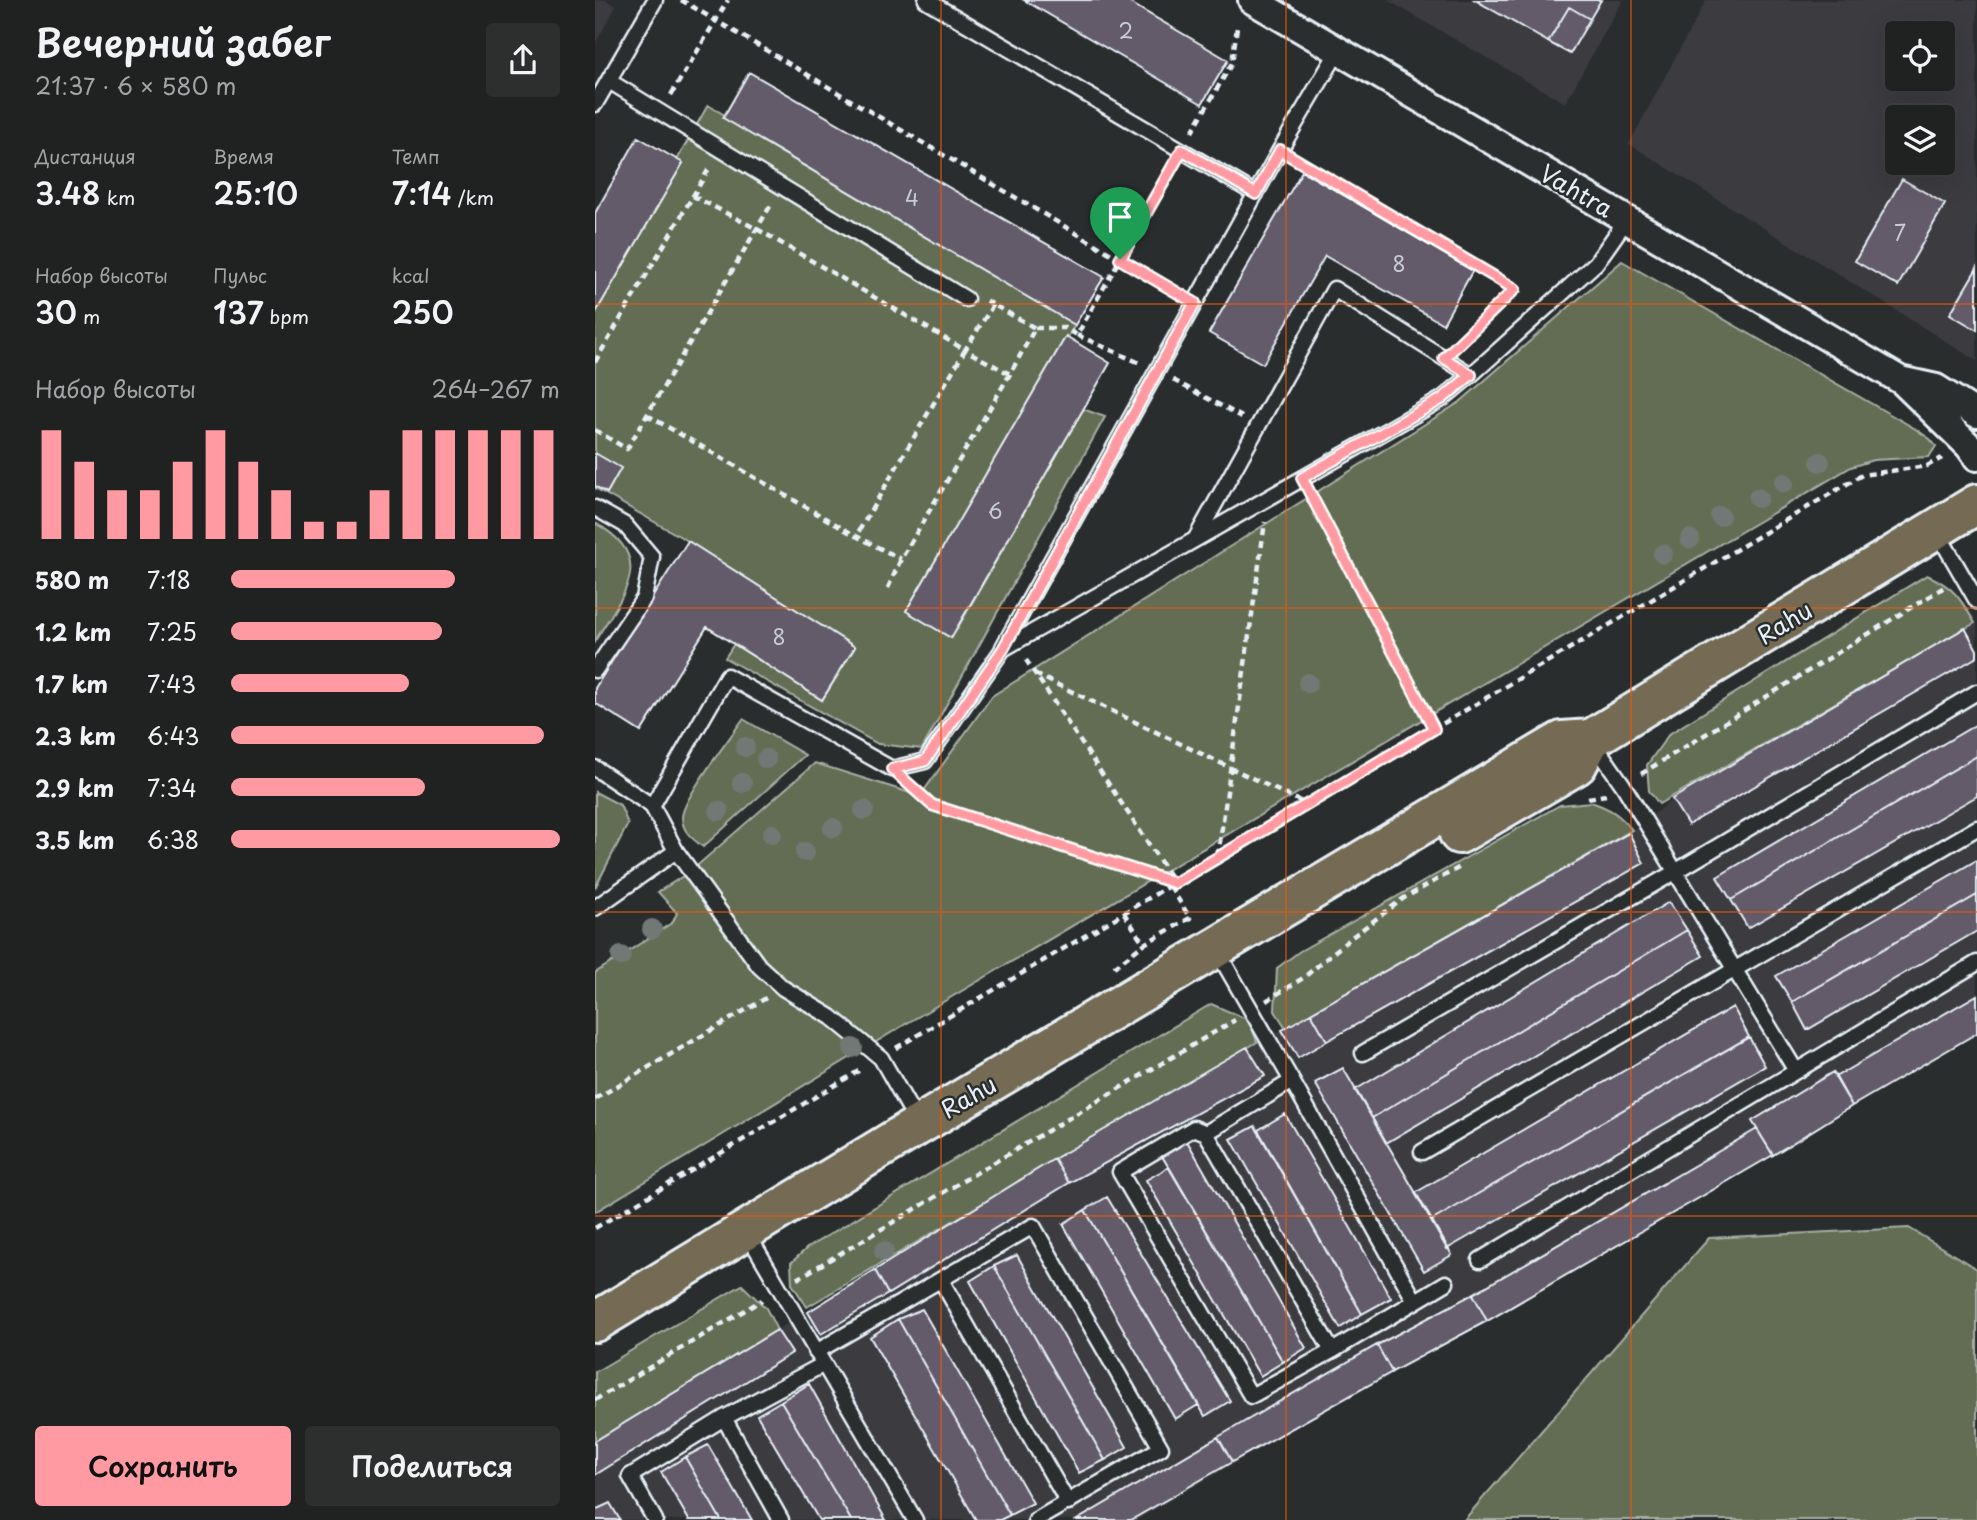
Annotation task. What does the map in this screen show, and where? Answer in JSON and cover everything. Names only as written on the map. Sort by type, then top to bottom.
[{"type":"highway","name":"Rahu","points":[[595,1322],[1562,741],[1591,739],[1977,504]]},
{"type":"street","name":"Vahtra","points":[[1252,0],[1902,380],[1973,452]]},
{"type":"street","name":"Vahtra","points":[[1902,380],[1936,388],[1977,414]]},
{"type":"lane","points":[[595,104],[655,0]]},
{"type":"lane","points":[[926,0],[1256,194]]},
{"type":"lane","points":[[652,806],[727,676],[892,769],[925,761],[1008,645],[1280,150],[1338,51]]},
{"type":"lane","points":[[608,81],[966,299]]},
{"type":"lane","points":[[1008,645],[1442,399],[1596,263],[1627,219]]},
{"type":"lane","points":[[1196,539],[1334,289],[1471,375]]},
{"type":"lane","points":[[595,508],[625,525],[652,557],[644,598],[595,670]]},
{"type":"lane","points":[[1936,530],[1977,600]]},
{"type":"lane","points":[[1363,1053],[1675,872],[1977,691]]},
{"type":"lane","points":[[1591,739],[1623,785],[1796,1071]]},
{"type":"lane","points":[[595,768],[652,806],[676,851],[759,966],[782,988],[831,1017],[881,1058],[919,1125]]},
{"type":"lane","points":[[1422,1152],[1977,828]]},
{"type":"lane","points":[[595,908],[676,851]]},
{"type":"lane","points":[[1216,949],[1415,1301]]},
{"type":"lane","points":[[1480,1260],[1977,962]]},
{"type":"lane","points":[[1206,1133],[1292,1081]]},
{"type":"lane","points":[[1332,1351],[1206,1133],[1194,1128],[1120,1172],[1251,1396],[1332,1351],[1446,1283]]},
{"type":"lane","points":[[656,1520],[629,1476],[941,1280],[1033,1226],[1161,1448],[1036,1520]]},
{"type":"lane","points":[[745,1230],[915,1520]]},
{"type":"lane","points":[[941,1280],[1068,1503]]},
{"type":"lane","points":[[724,1418],[781,1520]]},
{"type":"path","points":[[681,0],[1195,303]]},
{"type":"path","points":[[661,113],[728,0]]},
{"type":"path","points":[[966,299],[980,298],[1035,328],[1065,328],[1077,335],[1232,63],[1237,27]]},
{"type":"path","points":[[595,362],[720,150]]},
{"type":"path","points":[[1280,150],[1515,289],[1444,358]]},
{"type":"path","points":[[595,430],[627,449],[782,188]]},
{"type":"path","points":[[693,196],[757,229],[1010,374]]},
{"type":"path","points":[[856,536],[993,304]]},
{"type":"path","points":[[888,588],[901,559],[1035,328]]},
{"type":"path","points":[[647,415],[856,536],[901,559]]},
{"type":"path","points":[[595,1228],[1862,475],[1927,466],[1953,451],[1973,452]]},
{"type":"path","points":[[1302,478],[1434,729]]},
{"type":"path","points":[[1218,857],[1269,497]]},
{"type":"path","points":[[1581,799],[1604,797],[1962,576]]},
{"type":"path","points":[[1008,645],[1035,674],[1175,883]]},
{"type":"path","points":[[1035,674],[1306,805]]},
{"type":"path","points":[[892,769],[932,805],[1175,883]]},
{"type":"path","points":[[595,1400],[1303,978],[1403,898],[1463,865]]},
{"type":"path","points":[[1124,913],[1144,944]]},
{"type":"path","points":[[595,1099],[782,988]]},
{"type":"shaded area","points":[[595,0],[606,0],[616,6],[595,44]]},
{"type":"shaded area","points":[[1387,0],[1623,0],[1565,103]]},
{"type":"shaded area","points":[[1706,0],[1977,0],[1977,361],[1629,144]]},
{"type":"shaded area","points":[[1977,622],[1977,1033],[1136,1520],[595,1520],[595,1441],[1247,1047],[1282,1030],[1629,833],[1673,799]]},
{"type":"green space","points":[[708,105],[1075,325],[906,611],[952,638],[1083,409],[1105,417],[922,749],[878,744],[725,658],[734,644],[822,700],[855,647],[688,541],[595,488],[595,305]]},
{"type":"green space","points":[[1622,261],[1914,428],[1936,446],[1929,457],[1873,460],[1851,467],[904,1025],[595,1212],[595,973],[673,922],[677,913],[658,892],[691,871],[815,763],[920,796],[992,696],[1460,402]]},
{"type":"green space","points":[[595,523],[614,536],[626,550],[630,564],[624,593],[595,641]]},
{"type":"green space","points":[[1927,575],[1955,594],[1975,623],[1659,804],[1649,791],[1647,765],[1669,734]]},
{"type":"green space","points":[[743,719],[805,755],[703,847],[684,827],[684,808],[698,783]]},
{"type":"green space","points":[[595,792],[620,805],[628,824],[595,888]]},
{"type":"green space","points":[[1591,802],[1614,813],[1632,830],[1286,1028],[1275,1011],[1277,968],[1300,951],[1560,805]]},
{"type":"green space","points":[[1211,1004],[1249,1020],[1257,1042],[807,1307],[792,1284],[791,1263],[807,1248]]},
{"type":"green space","points":[[1909,1228],[1977,1269],[1977,1520],[1464,1520],[1709,1238]]},
{"type":"green space","points":[[742,1285],[766,1308],[777,1330],[595,1441],[595,1372]]},
{"type":"building","points":[[1024,0],[1125,0],[1228,60],[1202,104]]},
{"type":"building","points":[[1475,0],[1601,0],[1590,19],[1569,7],[1548,42]]},
{"type":"building","points":[[1569,7],[1590,19],[1570,54],[1548,42]]},
{"type":"building","points":[[749,72],[1104,277],[1075,325],[723,118]]},
{"type":"building","points":[[638,137],[683,163],[595,314],[595,213]]},
{"type":"building","points":[[1302,171],[1473,270],[1443,324],[1325,256],[1263,364],[1209,333]]},
{"type":"building","points":[[1902,179],[1945,204],[1898,286],[1855,261]]},
{"type":"building","points":[[1977,268],[1977,330],[1950,314]]},
{"type":"building","points":[[1066,336],[1110,363],[951,638],[906,611]]},
{"type":"building","points":[[595,453],[621,468],[607,493],[595,486]]},
{"type":"building","points":[[688,541],[855,647],[822,700],[707,627],[641,732],[595,703],[595,688]]},
{"type":"building","points":[[1965,628],[1977,650],[1977,657],[1688,825],[1672,799]]},
{"type":"building","points":[[1977,724],[1977,756],[1731,900],[1717,877]]},
{"type":"building","points":[[1977,756],[1977,796],[1748,928],[1731,900]]},
{"type":"building","points":[[1629,833],[1644,863],[1327,1041],[1311,1013]]},
{"type":"building","points":[[1977,860],[1977,895],[1792,1002],[1776,976]]},
{"type":"building","points":[[1977,895],[1977,931],[1807,1030],[1792,1002]]},
{"type":"building","points":[[1669,902],[1687,930],[1372,1118],[1355,1090]]},
{"type":"building","points":[[1687,930],[1703,956],[1386,1143],[1372,1118]]},
{"type":"building","points":[[1977,995],[1977,1033],[1852,1106],[1835,1077]]},
{"type":"building","points":[[1733,1007],[1749,1037],[1431,1221],[1415,1193]]},
{"type":"building","points":[[1311,1013],[1327,1041],[1298,1058],[1282,1030]]},
{"type":"building","points":[[1749,1037],[1765,1066],[1447,1249],[1431,1221]]},
{"type":"building","points":[[1247,1047],[1265,1076],[1069,1183],[1054,1159]]},
{"type":"building","points":[[1343,1068],[1452,1255],[1424,1271],[1315,1083]]},
{"type":"building","points":[[1833,1072],[1852,1106],[1773,1155],[1752,1121]]},
{"type":"building","points":[[1285,1114],[1391,1298],[1362,1314],[1258,1130]]},
{"type":"building","points":[[1255,1126],[1362,1314],[1340,1328],[1231,1139]]},
{"type":"building","points":[[1757,1129],[1773,1155],[1487,1321],[1473,1294]]},
{"type":"building","points":[[1187,1141],[1306,1348],[1283,1362],[1162,1156]]},
{"type":"building","points":[[1054,1159],[1069,1183],[888,1294],[875,1270]]},
{"type":"building","points":[[1169,1167],[1283,1362],[1260,1376],[1146,1180]]},
{"type":"building","points":[[1107,1197],[1230,1401],[1205,1416],[1085,1210]]},
{"type":"building","points":[[1085,1210],[1198,1405],[1175,1419],[1063,1224]]},
{"type":"building","points":[[1017,1255],[1127,1447],[1105,1460],[994,1266]]},
{"type":"building","points":[[994,1266],[1105,1460],[1079,1473],[970,1281]]},
{"type":"building","points":[[875,1270],[888,1294],[821,1334],[808,1312]]},
{"type":"building","points":[[1473,1294],[1487,1321],[1392,1372],[1377,1345]]},
{"type":"building","points":[[922,1309],[1033,1503],[1010,1515],[898,1319]]},
{"type":"building","points":[[898,1319],[1010,1515],[1000,1520],[976,1520],[870,1337]]},
{"type":"building","points":[[777,1330],[792,1353],[595,1475],[595,1441]]},
{"type":"building","points":[[1377,1345],[1392,1372],[1232,1462],[1218,1437]]},
{"type":"building","points":[[809,1384],[886,1520],[851,1520],[781,1401]]},
{"type":"building","points":[[781,1401],[851,1520],[819,1520],[757,1415]]},
{"type":"building","points":[[1218,1437],[1232,1462],[1131,1520],[1077,1520]]},
{"type":"building","points":[[708,1445],[752,1520],[721,1520],[685,1457]]},
{"type":"building","points":[[685,1457],[721,1520],[689,1520],[661,1472]]},
{"type":"building","points":[[610,1503],[620,1520],[595,1520],[595,1510]]},
{"type":"route","points":[[1182,150],[1256,194],[1280,150],[1515,289],[1444,358],[1471,375],[1442,399],[1302,478],[1434,729],[1175,883],[932,805],[892,769],[925,761],[1003,649],[1195,303],[1120,259],[1182,150]]}]
